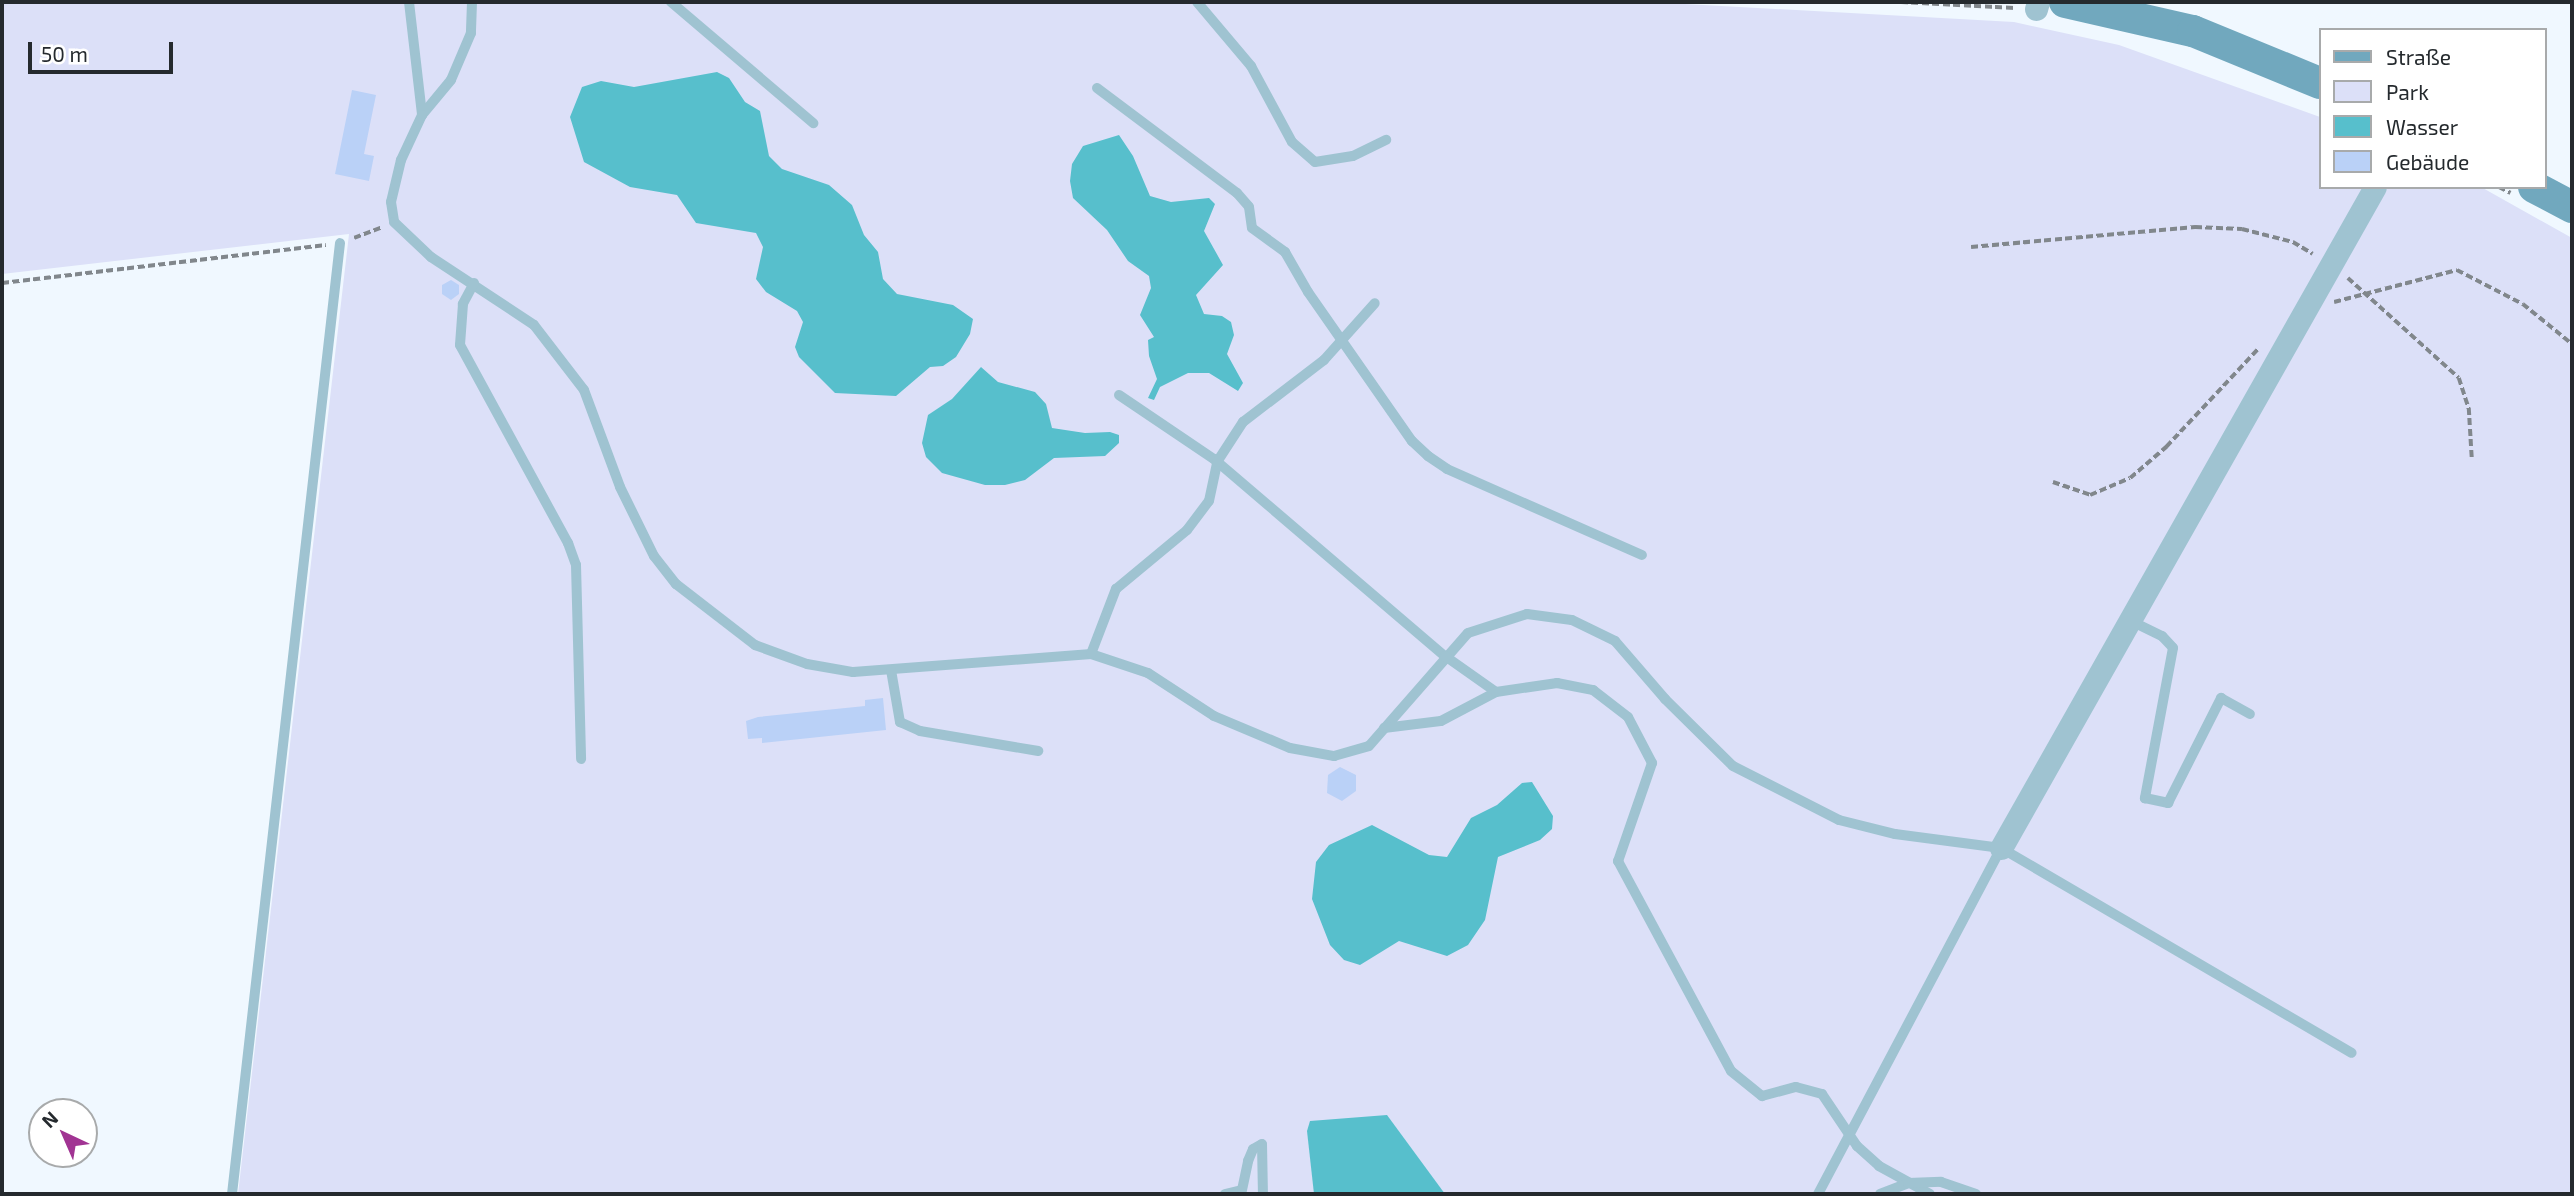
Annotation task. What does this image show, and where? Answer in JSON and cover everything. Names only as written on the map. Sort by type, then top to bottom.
[{"type":"main road","points":[[2046,4],[2193,31],[2318,82]]},
{"type":"main road","points":[[2538,189],[2572,207]]},
{"type":"street","points":[[2001,848],[2374,189]]},
{"type":"lane","points":[[410,2],[422,115]]},
{"type":"lane","points":[[472,2],[471,33],[451,80],[422,115],[401,160],[391,202],[394,222],[431,257],[534,325],[584,390],[620,487],[654,556],[676,584],[755,645],[819,666],[853,672],[1091,654],[1148,673],[1214,716],[1290,748],[1334,756],[1369,746],[1445,656],[1468,633],[1527,614],[1572,620],[1615,641],[1665,699],[1733,766],[1789,797],[1850,823],[2001,848],[2352,1053]]},
{"type":"lane","points":[[671,2],[813,123]]},
{"type":"lane","points":[[1196,2],[1251,66],[1292,142],[1315,162],[1353,156],[1386,140]]},
{"type":"lane","points":[[1097,88],[1237,192],[1249,207],[1252,228],[1286,252],[1343,341],[1428,456],[1447,469],[1642,555]]},
{"type":"lane","points":[[232,1194],[340,243]]},
{"type":"lane","points":[[474,283],[463,304],[460,345],[568,543],[576,565],[581,759]]},
{"type":"lane","points":[[1091,654],[1116,589],[1187,530],[1209,501],[1217,462],[1243,422],[1343,341],[1376,303]]},
{"type":"lane","points":[[1119,395],[1217,462],[1445,656],[1496,692]]},
{"type":"lane","points":[[2129,620],[2162,636],[2173,648],[2145,798],[2168,803],[2221,698],[2250,714]]},
{"type":"lane","points":[[891,670],[900,722],[920,732],[1038,751]]},
{"type":"lane","points":[[1384,728],[1440,721],[1496,692],[1557,683],[1593,690],[1628,717],[1652,763],[1618,861],[1731,1071],[1762,1097],[1796,1087],[1822,1094],[1851,1135],[1879,1166],[1930,1194]]},
{"type":"lane","points":[[1818,1194],[2001,848]]},
{"type":"lane","points":[[1225,1194],[1242,1190],[1253,1149],[1262,1144],[1263,1194]]},
{"type":"lane","points":[[1880,1194],[1908,1183],[1941,1182],[1976,1194]]},
{"type":"path","points":[[2,283],[340,243],[394,222]]},
{"type":"path","points":[[1971,247],[2195,227],[2242,229],[2293,242],[2330,264],[2365,292],[2459,378],[2469,408],[2472,459]]},
{"type":"path","points":[[2304,311],[2365,292],[2457,270],[2523,304],[2572,344]]},
{"type":"path","points":[[2053,482],[2090,495],[2130,478],[2166,447],[2264,344]]},
{"type":"green space","points":[[2,2],[1649,2],[2014,22],[2119,45],[2318,116],[2318,189],[2485,189],[2572,238],[2572,1194],[238,1194],[349,234],[2,274]]},
{"type":"water","points":[[717,72],[729,78],[745,102],[760,111],[769,156],[782,169],[829,185],[852,205],[864,235],[878,252],[883,279],[897,294],[953,305],[973,319],[970,334],[956,357],[943,366],[930,367],[896,396],[835,393],[799,357],[795,347],[803,322],[797,311],[766,292],[756,279],[763,247],[756,233],[696,223],[677,195],[630,187],[584,162],[570,117],[582,87],[601,81],[634,87]]},
{"type":"water","points":[[1119,135],[1133,156],[1150,196],[1171,202],[1209,198],[1215,204],[1204,231],[1223,265],[1196,295],[1204,314],[1222,316],[1231,322],[1234,335],[1227,354],[1243,383],[1238,391],[1209,373],[1188,373],[1160,387],[1154,400],[1148,398],[1157,379],[1149,356],[1148,340],[1154,337],[1140,315],[1151,288],[1149,276],[1128,261],[1107,230],[1073,198],[1070,181],[1072,164],[1083,146]]},
{"type":"water","points":[[981,367],[998,382],[1035,392],[1046,404],[1052,428],[1085,433],[1110,432],[1119,435],[1119,443],[1105,456],[1054,458],[1025,480],[1005,485],[985,485],[942,473],[926,457],[922,443],[928,415],[952,399]]},
{"type":"water","points":[[1532,782],[1553,816],[1552,829],[1540,840],[1498,857],[1485,920],[1468,945],[1447,956],[1399,941],[1360,965],[1344,960],[1330,945],[1312,899],[1316,862],[1329,845],[1372,825],[1429,855],[1447,857],[1471,818],[1497,805],[1522,783]]},
{"type":"water","points":[[1387,1115],[1445,1194],[1314,1194],[1307,1131],[1310,1121]]},
{"type":"building","points":[[352,90],[376,95],[364,154],[374,156],[369,181],[335,174]]},
{"type":"building","points":[[451,280],[459,285],[459,294],[451,300],[442,294],[442,285]]},
{"type":"building","points":[[883,698],[886,730],[762,743],[762,738],[748,739],[746,721],[758,717],[865,706],[865,700]]},
{"type":"building","points":[[1340,767],[1356,775],[1356,791],[1342,801],[1327,793],[1328,775]]}]
